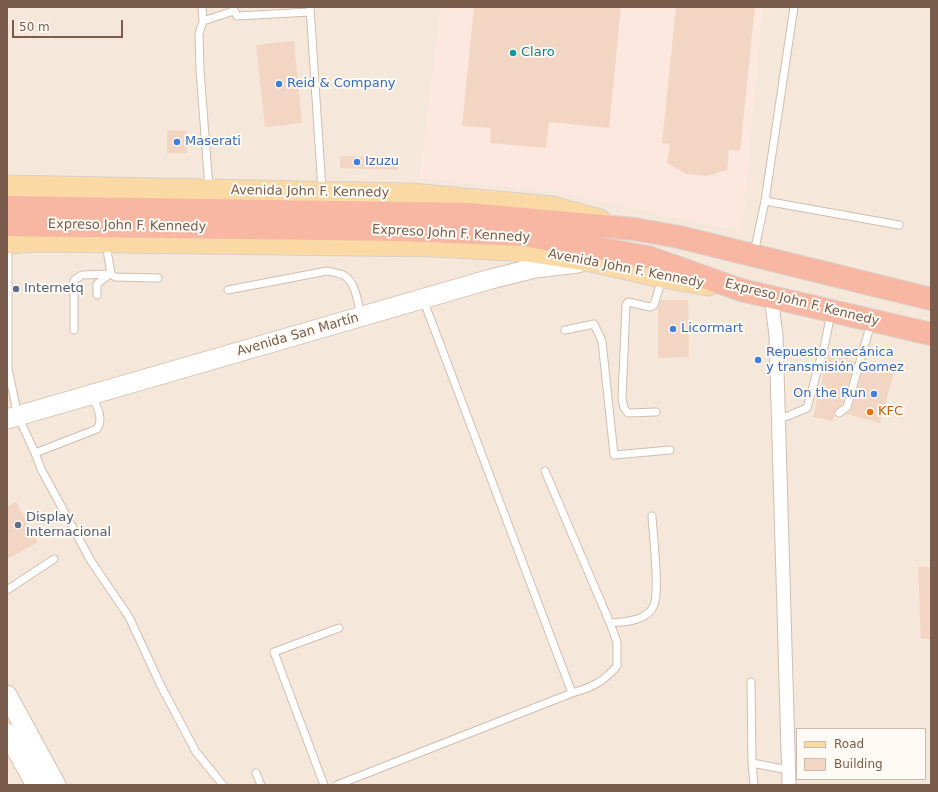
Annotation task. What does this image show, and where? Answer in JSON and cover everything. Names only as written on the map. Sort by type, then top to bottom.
[{"type":"highway","name":"Expreso John F. Kennedy","points":[[7,207],[403,221],[523,235],[648,257],[741,290],[931,334]]},
{"type":"highway","name":"Expreso John F. Kennedy","points":[[7,235],[403,221],[468,214],[634,228],[679,237],[931,299]]},
{"type":"main road","name":"Avenida John F. Kennedy","points":[[7,186],[411,194],[552,207],[634,228]]},
{"type":"main road","points":[[7,196],[27,193],[37,186]]},
{"type":"main road","name":"Avenida John F. Kennedy","points":[[7,235],[38,241],[435,246],[526,251],[591,261],[662,277],[741,290]]},
{"type":"main road","name":"Avenida San Martín","points":[[12,417],[362,316],[535,268],[591,261]]},
{"type":"main road","points":[[7,695],[12,729],[36,785]]},
{"type":"main road","points":[[12,729],[56,785]]},
{"type":"street","points":[[771,296],[776,335],[789,785]]},
{"type":"lane","points":[[202,7],[203,21],[199,34],[200,70],[209,190]]},
{"type":"lane","points":[[753,255],[765,201],[794,7]]},
{"type":"lane","points":[[203,21],[233,9],[237,16],[272,10],[310,10],[322,193]]},
{"type":"lane","points":[[765,201],[898,225]]},
{"type":"lane","points":[[7,235],[7,369],[12,417],[35,453],[41,469],[90,561],[129,617],[161,686],[196,752],[222,785]]},
{"type":"lane","points":[[106,242],[111,274]]},
{"type":"lane","points":[[228,290],[327,271],[343,275],[349,280],[354,289],[362,316]]},
{"type":"lane","points":[[97,295],[97,284],[111,274]]},
{"type":"lane","points":[[74,330],[74,280],[82,275],[111,274],[115,277],[122,278],[158,278]]},
{"type":"lane","points":[[656,412],[628,414],[624,408],[622,399],[622,383],[626,305],[628,302],[650,307],[654,305],[662,277]]},
{"type":"lane","points":[[423,299],[572,693]]},
{"type":"lane","points":[[778,420],[807,408],[826,343],[831,310]]},
{"type":"lane","points":[[839,413],[847,406],[871,320]]},
{"type":"lane","points":[[565,330],[594,324],[602,341],[614,455],[670,450]]},
{"type":"lane","points":[[35,453],[97,429],[101,423],[92,394]]},
{"type":"lane","points":[[336,785],[572,693],[589,688],[605,679],[617,666],[617,642],[610,623],[545,471]]},
{"type":"lane","points":[[610,623],[636,619],[645,615],[654,606],[656,591],[652,516]]},
{"type":"lane","points":[[7,590],[54,559]]},
{"type":"lane","points":[[324,785],[274,652],[339,628]]},
{"type":"lane","points":[[751,682],[752,763],[754,785]]},
{"type":"lane","points":[[752,763],[788,770]]},
{"type":"lane","points":[[256,773],[261,785]]},
{"type":"shaded area","points":[[7,7],[931,7],[931,785],[7,785]]},
{"type":"shaded area","points":[[441,7],[763,7],[742,232],[557,192],[419,178]]},
{"type":"building","name":"Claro","points":[[474,7],[621,7],[609,128],[549,122],[546,148],[490,143],[491,128],[462,126]]},
{"type":"building","points":[[676,7],[755,7],[740,151],[729,150],[727,170],[707,176],[686,174],[667,163],[670,144],[662,143]]},
{"type":"building","name":"Reid & Company","points":[[294,41],[302,123],[265,127],[256,45]]},
{"type":"building","name":"Maserati","points":[[167,130],[187,131],[187,153],[167,153]]},
{"type":"building","points":[[340,156],[398,157],[398,170],[340,168]]},
{"type":"building","name":"Licormart","points":[[661,300],[688,300],[689,357],[658,358],[658,308]]},
{"type":"building","points":[[829,351],[849,355],[848,360],[855,362],[843,404],[835,411],[833,421],[813,417]]},
{"type":"building","name":"On the Run","points":[[864,365],[894,372],[880,423],[846,414],[852,408]]},
{"type":"building","name":"Display Internacional","points":[[16,502],[38,542],[7,559],[7,507]]},
{"type":"building","points":[[918,567],[931,567],[931,639],[921,639]]},
{"type":"place","name":"Claro","points":[[513,53]]},
{"type":"place","name":"Reid & Company","points":[[279,84]]},
{"type":"place","name":"Maserati","points":[[177,142]]},
{"type":"place","name":"Izuzu","points":[[357,162]]},
{"type":"place","name":"Internetq","points":[[16,289]]},
{"type":"place","name":"Licormart","points":[[673,329]]},
{"type":"place","name":"Repuesto mecánica y transmisión Gomez","points":[[758,360]]},
{"type":"place","name":"On the Run","points":[[874,394]]},
{"type":"place","name":"KFC","points":[[870,412]]},
{"type":"place","name":"Display Internacional","points":[[18,525]]}]
